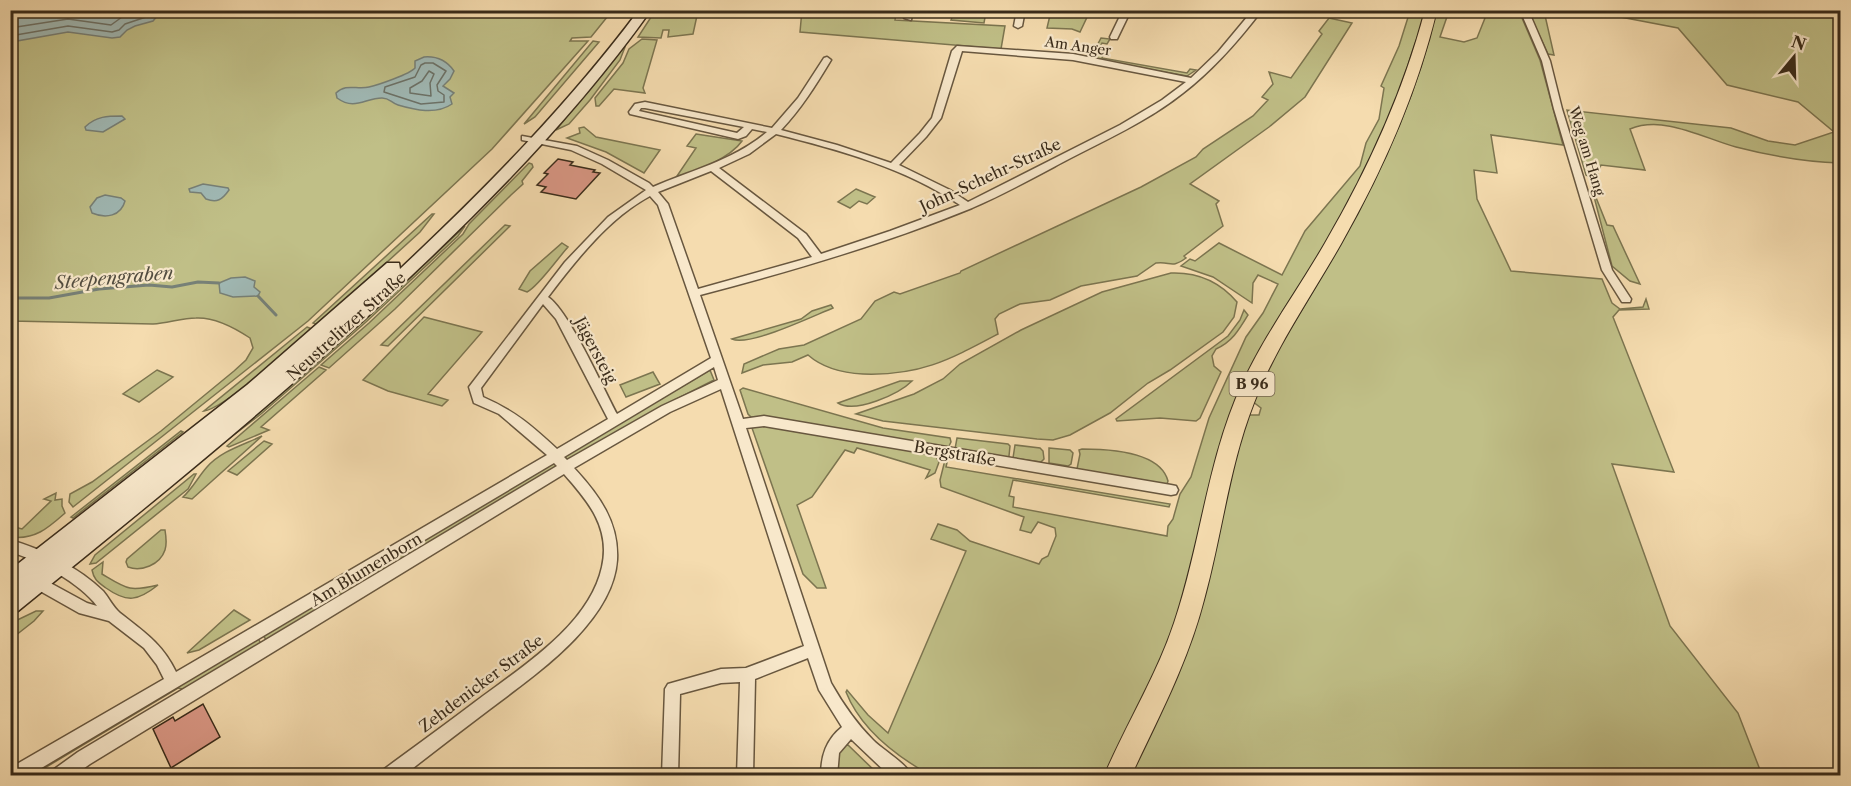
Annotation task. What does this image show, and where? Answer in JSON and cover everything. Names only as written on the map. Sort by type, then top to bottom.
[{"type":"main road","name":"Neustrelitzer Straße","points":[[529,142],[630,10]]},
{"type":"main road","name":"Neustrelitzer Straße","points":[[10,604],[20,577],[48,564],[324,329],[529,142],[611,55],[645,10]]},
{"type":"main road","name":"B 96","points":[[1117,776],[1172,659],[1192,602],[1227,453],[1242,406],[1269,347],[1332,246],[1390,135],[1416,67],[1431,10]]},
{"type":"street","points":[[1018,26],[1021,10]]},
{"type":"street","points":[[1114,37],[1127,10]]},
{"type":"street","name":"John-Schehr-Straße","points":[[695,293],[864,245],[968,206],[1131,122],[1166,100],[1192,81],[1223,51],[1258,10]]},
{"type":"street","name":"Weg am Hang","points":[[1524,10],[1546,61],[1558,109],[1607,270],[1626,299]]},
{"type":"street","name":"Am Anger","points":[[892,167],[911,149],[936,118],[958,49],[1073,57],[1157,72],[1192,81]]},
{"type":"street","points":[[542,298],[603,227],[635,201],[653,191],[713,168],[753,147],[775,132],[798,106],[827,60]]},
{"type":"street","points":[[750,126],[738,136],[633,112],[638,106],[645,105],[750,126],[775,132],[892,167],[953,196],[968,206]]},
{"type":"street","points":[[682,124],[690,114]]},
{"type":"street","points":[[529,142],[582,153],[620,170],[653,191],[663,204],[725,382],[813,650],[833,702],[852,729],[880,758],[904,776]]},
{"type":"street","points":[[713,168],[802,236],[819,259]]},
{"type":"street","name":"Zehdenicker Straße","points":[[388,776],[548,656],[570,635],[600,593],[609,565],[608,536],[600,510],[560,462],[503,411],[478,400],[475,387],[542,298]]},
{"type":"street","name":"Jägersteig","points":[[542,298],[551,304],[561,318],[615,421]]},
{"type":"street","name":"Am Blumenborn","points":[[59,776],[84,758],[560,462],[615,421],[717,360]]},
{"type":"street","name":"Am Blumenborn","points":[[12,776],[298,609],[560,462],[725,382]]},
{"type":"street","name":"Bergstraße","points":[[739,424],[764,421],[1171,490]]},
{"type":"street","points":[[10,546],[25,550],[99,597],[113,616],[150,642],[160,654],[173,682]]},
{"type":"street","points":[[20,577],[84,609],[113,616]]},
{"type":"street","points":[[670,776],[673,689],[721,676],[748,675],[757,669],[813,650]]},
{"type":"street","points":[[745,776],[748,675]]},
{"type":"street","points":[[829,776],[828,763],[833,746],[852,729]]},
{"type":"shaded area","points":[[802,10],[896,14],[895,20],[1005,26],[1001,49],[800,32]]},
{"type":"shaded area","points":[[955,10],[986,12],[984,23],[951,20]]},
{"type":"shaded area","points":[[1051,10],[1090,11],[1080,32],[1072,29],[1047,28]]},
{"type":"shaded area","points":[[11,11],[612,11],[591,37],[572,38],[570,41],[588,41],[492,149],[308,321],[73,507],[69,502],[70,494],[92,482],[161,431],[234,371],[246,360],[253,348],[250,338],[244,334],[224,324],[203,318],[153,324],[11,321]]},
{"type":"shaded area","points":[[655,11],[698,11],[693,34],[668,37],[669,30],[663,30],[661,38],[638,37]]},
{"type":"shaded area","points":[[1410,11],[1426,11],[1385,134],[1326,245],[1282,312],[1164,654],[1105,775],[930,775],[905,759],[870,730],[846,692],[847,690],[868,715],[888,733],[966,551],[931,539],[938,524],[957,530],[970,541],[1039,564],[1048,556],[1056,536],[1055,528],[1038,522],[1031,533],[1020,530],[1024,517],[941,487],[940,480],[945,460],[948,458],[946,467],[1170,504],[1169,507],[1013,480],[1009,496],[1014,497],[1013,507],[1167,536],[1168,526],[1173,519],[1180,494],[1191,477],[1209,418],[1246,337],[1263,313],[1278,284],[1258,275],[1253,283],[1252,303],[1213,277],[1181,266],[1190,259],[1195,261],[1219,243],[1282,275],[1305,231],[1360,166],[1366,143],[1379,119],[1384,88],[1381,86],[1399,46]]},
{"type":"shaded area","points":[[1436,11],[1449,11],[1440,37],[1464,42],[1477,38],[1485,18],[1481,11],[1519,11],[1540,60],[1563,145],[1491,135],[1497,173],[1474,170],[1477,199],[1511,271],[1602,279],[1612,303],[1620,309],[1643,307],[1646,299],[1649,309],[1619,310],[1613,317],[1674,472],[1612,464],[1670,626],[1738,713],[1762,775],[1130,776],[1224,501],[1247,415],[1259,415],[1261,408],[1252,401],[1263,375],[1340,244],[1387,154],[1423,60]]},
{"type":"shaded area","points":[[1528,11],[1544,11],[1554,55],[1548,54]]},
{"type":"shaded area","points":[[1589,11],[1840,11],[1840,163],[1801,160],[1762,153],[1736,147],[1683,129],[1643,125],[1630,129],[1645,170],[1601,165],[1595,180],[1586,175],[1567,110],[1731,128],[1768,141],[1795,145],[1834,132],[1798,102],[1727,85],[1678,28]]},
{"type":"shaded area","points":[[1329,18],[1352,23],[1305,97],[1269,127],[1190,184],[1219,201],[1216,204],[1223,226],[1184,256],[1186,258],[1174,264],[1156,263],[1137,276],[1081,286],[1050,300],[1020,304],[999,314],[995,319],[998,334],[949,359],[918,369],[883,374],[848,373],[827,367],[808,355],[792,362],[763,365],[742,373],[744,364],[779,349],[804,345],[861,319],[875,301],[894,292],[900,294],[960,273],[1141,187],[1196,157],[1203,149],[1253,116],[1268,100],[1262,97],[1273,84],[1269,72],[1291,78],[1322,34],[1319,31]]},
{"type":"shaded area","points":[[1101,38],[1110,39],[1107,44],[1102,43],[1097,53],[1103,55],[1102,58],[1187,73],[1190,69],[1196,70],[1187,76],[1090,59]]},
{"type":"shaded area","points":[[642,39],[657,40],[643,88],[645,93],[614,89],[599,106],[596,106],[595,98],[623,63],[629,49]]},
{"type":"shaded area","points":[[593,41],[599,42],[535,117],[524,124]]},
{"type":"shaded area","points":[[625,47],[620,60],[590,100],[569,124],[556,130]]},
{"type":"shaded area","points":[[584,127],[596,137],[660,150],[644,173],[606,152],[567,138],[580,133],[579,128]]},
{"type":"shaded area","points":[[696,134],[742,141],[730,153],[713,163],[694,172],[677,176],[696,148],[687,146]]},
{"type":"shaded area","points":[[529,163],[533,167],[522,181],[523,184],[395,309],[329,368],[321,365],[463,234],[469,224]]},
{"type":"shaded area","points":[[1591,185],[1607,225],[1613,226],[1640,284],[1630,281],[1612,266]]},
{"type":"shaded area","points":[[856,189],[875,197],[867,204],[859,201],[850,208],[838,202]]},
{"type":"shaded area","points":[[434,214],[420,232],[318,325],[313,323]]},
{"type":"shaded area","points":[[505,225],[510,226],[388,346],[381,345]]},
{"type":"shaded area","points":[[465,226],[458,236],[366,322],[261,414],[222,444],[364,321]]},
{"type":"shaded area","points":[[562,243],[568,247],[537,284],[527,292],[519,289],[530,271]]},
{"type":"shaded area","points":[[1171,273],[1199,276],[1216,284],[1237,302],[1234,317],[1223,332],[1148,383],[1110,413],[1070,435],[1053,440],[1037,439],[883,421],[856,414],[914,394],[943,379],[960,364],[1021,330],[1102,292]]},
{"type":"shaded area","points":[[831,305],[833,308],[766,335],[752,339],[732,339],[801,319],[812,311]]},
{"type":"shaded area","points":[[1244,310],[1248,315],[1238,331],[1216,349],[1212,356],[1214,366],[1221,372],[1200,418],[1196,421],[1160,418],[1117,421],[1116,419],[1228,336],[1240,320]]},
{"type":"shaded area","points":[[424,317],[482,332],[428,394],[448,400],[442,406],[388,391],[363,380]]},
{"type":"shaded area","points":[[307,327],[312,329],[259,376],[227,399],[204,411]]},
{"type":"shaded area","points":[[319,367],[326,370],[261,427],[269,430],[227,446]]},
{"type":"shaded area","points":[[157,370],[173,377],[139,402],[123,394]]},
{"type":"shaded area","points":[[710,370],[714,380],[663,406],[569,461],[564,456]]},
{"type":"shaded area","points":[[653,372],[660,384],[626,397],[620,385]]},
{"type":"shaded area","points":[[900,381],[912,381],[887,397],[876,401],[855,406],[838,403]]},
{"type":"shaded area","points":[[743,388],[883,428],[950,438],[951,442],[948,448],[751,417],[740,390]]},
{"type":"shaded area","points":[[764,423],[934,453],[939,462],[935,473],[926,478],[930,470],[857,448],[854,453],[845,450],[812,497],[797,505],[826,588],[817,588],[803,574],[752,428]]},
{"type":"shaded area","points":[[181,431],[183,432],[73,518],[71,517]]},
{"type":"shaded area","points":[[262,436],[192,499],[183,497],[213,461]]},
{"type":"shaded area","points":[[957,438],[1008,444],[1010,446],[1009,456],[1007,458],[955,449]]},
{"type":"shaded area","points":[[264,441],[272,444],[237,475],[228,471]]},
{"type":"shaded area","points":[[1015,445],[1040,448],[1044,459],[1041,462],[1013,458]]},
{"type":"shaded area","points":[[1049,448],[1070,450],[1073,453],[1071,464],[1068,466],[1049,463]]},
{"type":"shaded area","points":[[1079,450],[1118,451],[1144,458],[1155,463],[1163,471],[1168,481],[1167,484],[1159,485],[1077,469]]},
{"type":"shaded area","points":[[555,462],[559,467],[268,643],[263,635]]},
{"type":"shaded area","points":[[196,474],[188,489],[96,563],[90,564],[95,555]]},
{"type":"shaded area","points":[[56,493],[55,500],[62,499],[65,513],[47,528],[34,535],[11,537],[11,526],[22,529],[51,501],[44,499]]},
{"type":"shaded area","points":[[161,530],[165,530],[166,545],[159,560],[144,568],[128,567],[127,559]]},
{"type":"shaded area","points":[[103,562],[102,574],[123,586],[134,589],[158,585],[138,597],[120,596],[101,584],[94,576],[92,570]]},
{"type":"shaded area","points":[[234,610],[250,620],[199,650],[187,653]]},
{"type":"shaded area","points":[[36,611],[43,611],[11,639],[11,623]]},
{"type":"shaded area","points":[[258,638],[262,646],[182,695],[183,689],[178,688],[33,775],[24,776]]},
{"type":"shaded area","points":[[847,744],[879,775],[842,775],[842,771],[837,771],[838,753]]},
{"type":"water","points":[[156,10],[159,14],[153,21],[135,26],[120,37],[68,32],[11,42],[11,11]]},
{"type":"water","points":[[424,57],[441,60],[454,71],[443,86],[454,93],[450,97],[452,104],[439,110],[425,110],[398,105],[385,98],[355,104],[343,102],[337,98],[336,93],[344,88],[365,88],[407,73],[415,68],[415,61]]},
{"type":"water","points":[[122,116],[125,119],[103,132],[86,130],[85,127],[89,123],[98,119]]},
{"type":"water","points":[[203,184],[229,190],[216,201],[206,199],[201,193],[190,192],[189,189]]},
{"type":"water","points":[[105,195],[121,198],[125,201],[123,206],[116,213],[108,216],[92,213],[90,207],[97,198]]},
{"type":"water","points":[[245,277],[255,281],[254,287],[260,292],[258,296],[233,297],[220,293],[219,283],[231,278]]},
{"type":"building","points":[[558,159],[573,162],[570,165],[600,173],[576,199],[541,192],[546,187],[537,185],[548,174],[544,173]]},
{"type":"building","points":[[203,704],[220,737],[171,768],[153,729],[173,717],[175,721]]},
{"type":"waterway","name":"Steepengraben","points":[[10,298],[49,298],[99,289],[149,285],[172,287],[198,282],[219,283]]},
{"type":"waterway","name":"Steepengraben","points":[[258,296],[276,315]]}]
